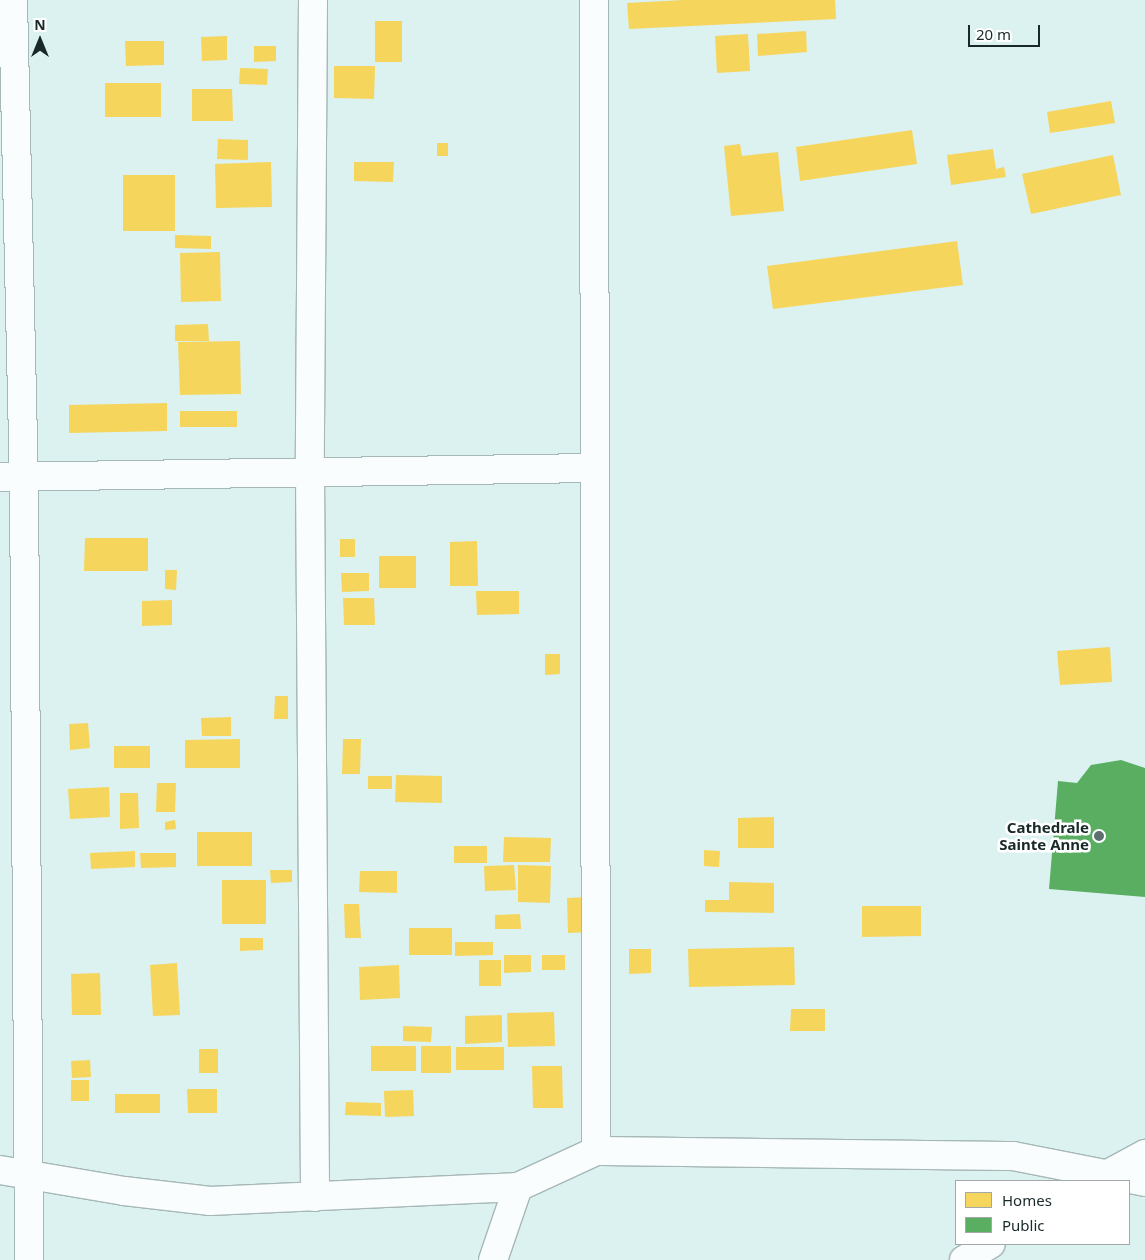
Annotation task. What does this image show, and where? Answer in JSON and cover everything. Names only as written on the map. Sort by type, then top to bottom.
[{"type":"street","points":[[13,0],[12,477],[29,1260]]},
{"type":"street","points":[[313,0],[310,472],[315,1197]]},
{"type":"street","points":[[594,0],[596,1151]]},
{"type":"street","points":[[12,477],[595,468]]},
{"type":"street","points":[[0,1170],[28,1173],[124,1192],[210,1201],[518,1187],[596,1151],[1013,1156],[1100,1178],[1122,1180]]},
{"type":"street","points":[[1100,1178],[1145,1154]]},
{"type":"street","points":[[1130,1181],[1145,1182]]},
{"type":"street","points":[[493,1260],[518,1187]]},
{"type":"street","points":[[964,1260],[989,1245]]},
{"type":"building: Homes","points":[[684,0],[835,0],[836,19],[629,29],[627,3]]},
{"type":"building: Homes","points":[[375,21],[402,21],[402,62],[375,62]]},
{"type":"building: Homes","points":[[806,31],[807,52],[758,56],[757,34]]},
{"type":"building: Homes","points":[[748,34],[750,71],[717,73],[715,36]]},
{"type":"building: Homes","points":[[227,36],[227,60],[202,61],[201,37]]},
{"type":"building: Homes","points":[[125,41],[164,41],[164,65],[126,66]]},
{"type":"building: Homes","points":[[254,46],[276,46],[276,61],[254,62]]},
{"type":"building: Homes","points":[[334,66],[375,66],[374,99],[334,98]]},
{"type":"building: Homes","points":[[240,68],[268,69],[267,85],[239,84]]},
{"type":"building: Homes","points":[[105,83],[161,83],[161,117],[105,117]]},
{"type":"building: Homes","points":[[192,89],[232,89],[233,121],[192,121]]},
{"type":"building: Homes","points":[[1111,101],[1115,123],[1050,133],[1047,112]]},
{"type":"building: Homes","points":[[912,130],[917,164],[800,181],[796,147]]},
{"type":"building: Homes","points":[[218,139],[248,140],[248,160],[217,159]]},
{"type":"building: Homes","points":[[437,143],[448,143],[448,156],[437,156]]},
{"type":"building: Homes","points":[[740,144],[742,156],[778,152],[784,211],[731,216],[724,146]]},
{"type":"building: Homes","points":[[993,149],[996,169],[1004,167],[1006,177],[951,185],[947,155]]},
{"type":"building: Homes","points":[[1113,155],[1121,195],[1031,214],[1022,174]]},
{"type":"building: Homes","points":[[271,162],[272,207],[216,208],[215,164]]},
{"type":"building: Homes","points":[[354,162],[394,162],[393,182],[354,181]]},
{"type":"building: Homes","points":[[123,175],[175,175],[175,231],[123,231]]},
{"type":"building: Homes","points":[[175,235],[211,236],[211,249],[175,248]]},
{"type":"building: Homes","points":[[957,241],[963,285],[773,309],[767,266]]},
{"type":"building: Homes","points":[[220,252],[221,301],[181,302],[180,253]]},
{"type":"building: Homes","points":[[208,324],[209,341],[175,341],[175,325]]},
{"type":"building: Homes","points":[[240,341],[241,394],[180,395],[178,342]]},
{"type":"building: Homes","points":[[167,403],[167,431],[69,433],[69,405]]},
{"type":"building: Homes","points":[[180,411],[237,411],[237,427],[180,427]]},
{"type":"building: Homes","points":[[85,538],[148,538],[148,571],[84,571]]},
{"type":"building: Homes","points":[[340,539],[355,539],[355,557],[340,557]]},
{"type":"building: Homes","points":[[477,541],[478,586],[450,586],[450,542]]},
{"type":"building: Homes","points":[[379,556],[416,556],[416,588],[379,588]]},
{"type":"building: Homes","points":[[165,570],[177,570],[176,590],[165,589]]},
{"type":"building: Homes","points":[[341,573],[369,573],[369,591],[342,592]]},
{"type":"building: Homes","points":[[476,591],[519,591],[519,614],[477,615]]},
{"type":"building: Homes","points":[[343,598],[374,598],[375,625],[344,625]]},
{"type":"building: Homes","points":[[172,600],[172,625],[142,626],[142,601]]},
{"type":"building: Homes","points":[[1110,647],[1112,682],[1060,685],[1057,651]]},
{"type":"building: Homes","points":[[545,654],[560,654],[560,674],[545,675]]},
{"type":"building: Homes","points":[[275,696],[288,696],[288,719],[274,719]]},
{"type":"building: Homes","points":[[231,717],[231,736],[202,736],[201,718]]},
{"type":"building: Homes","points":[[88,723],[90,748],[70,750],[69,724]]},
{"type":"building: Homes","points":[[240,739],[240,768],[185,768],[185,740]]},
{"type":"building: Homes","points":[[343,739],[361,739],[360,774],[342,774]]},
{"type":"building: Homes","points":[[114,746],[150,746],[150,768],[114,768]]},
{"type":"building: Homes","points":[[396,775],[442,776],[442,803],[395,802]]},
{"type":"building: Homes","points":[[368,776],[392,776],[392,789],[368,789]]},
{"type":"building: Homes","points":[[157,783],[176,783],[175,812],[156,812]]},
{"type":"building: Homes","points":[[109,787],[110,817],[70,819],[68,789]]},
{"type":"building: Homes","points":[[120,793],[138,793],[139,828],[120,829]]},
{"type":"building: Homes","points":[[774,817],[774,848],[738,848],[738,818]]},
{"type":"building: Homes","points":[[175,820],[176,829],[165,830],[165,822]]},
{"type":"building: Homes","points":[[197,832],[252,832],[252,866],[197,866]]},
{"type":"building: Homes","points":[[504,837],[551,838],[550,862],[503,862]]},
{"type":"building: Homes","points":[[454,846],[487,846],[487,863],[454,863]]},
{"type":"building: Homes","points":[[704,850],[720,851],[719,867],[704,866]]},
{"type":"building: Homes","points":[[135,851],[135,867],[91,869],[90,853]]},
{"type":"building: Homes","points":[[140,853],[176,853],[176,867],[141,868]]},
{"type":"building: Homes","points":[[514,865],[516,890],[485,891],[484,866]]},
{"type":"building: Homes","points":[[518,865],[551,866],[550,903],[518,902]]},
{"type":"building: Homes","points":[[270,870],[292,870],[292,882],[271,883]]},
{"type":"building: Homes","points":[[360,871],[397,871],[397,893],[359,892]]},
{"type":"building: Homes","points":[[222,880],[266,880],[266,924],[222,924]]},
{"type":"building: Homes","points":[[729,882],[774,883],[774,913],[705,912],[705,900],[729,900]]},
{"type":"building: Homes","points":[[589,897],[590,932],[568,933],[567,898]]},
{"type":"building: Homes","points":[[344,904],[359,904],[361,938],[345,938]]},
{"type":"building: Homes","points":[[862,906],[921,906],[921,936],[862,937]]},
{"type":"building: Homes","points":[[520,914],[521,929],[495,929],[495,915]]},
{"type":"building: Homes","points":[[409,928],[452,928],[452,955],[409,955]]},
{"type":"building: Homes","points":[[240,938],[263,938],[263,950],[240,951]]},
{"type":"building: Homes","points":[[455,942],[493,942],[493,955],[455,956]]},
{"type":"building: Homes","points":[[794,947],[795,985],[689,987],[688,949]]},
{"type":"building: Homes","points":[[629,949],[651,949],[651,973],[629,974]]},
{"type":"building: Homes","points":[[504,955],[531,955],[531,972],[504,973]]},
{"type":"building: Homes","points":[[542,955],[565,955],[565,970],[542,970]]},
{"type":"building: Homes","points":[[479,960],[501,960],[501,986],[479,986]]},
{"type":"building: Homes","points":[[177,963],[180,1015],[153,1016],[150,965]]},
{"type":"building: Homes","points":[[399,965],[400,998],[360,1000],[359,967]]},
{"type":"building: Homes","points":[[100,973],[101,1015],[72,1015],[71,974]]},
{"type":"building: Homes","points":[[791,1009],[825,1009],[825,1031],[790,1031]]},
{"type":"building: Homes","points":[[554,1012],[555,1046],[508,1047],[507,1013]]},
{"type":"building: Homes","points":[[502,1015],[502,1042],[465,1044],[465,1016]]},
{"type":"building: Homes","points":[[403,1026],[432,1027],[431,1042],[403,1041]]},
{"type":"building: Homes","points":[[371,1046],[416,1046],[416,1071],[371,1071]]},
{"type":"building: Homes","points":[[421,1046],[451,1046],[451,1073],[421,1073]]},
{"type":"building: Homes","points":[[456,1047],[504,1047],[504,1070],[456,1070]]},
{"type":"building: Homes","points":[[199,1049],[218,1049],[218,1073],[199,1073]]},
{"type":"building: Homes","points":[[90,1060],[91,1077],[72,1078],[71,1061]]},
{"type":"building: Homes","points":[[532,1066],[562,1066],[563,1108],[533,1108]]},
{"type":"building: Homes","points":[[71,1080],[89,1080],[89,1101],[71,1101]]},
{"type":"building: Homes","points":[[187,1089],[217,1089],[217,1113],[188,1113]]},
{"type":"building: Homes","points":[[413,1090],[414,1116],[385,1117],[384,1091]]},
{"type":"building: Homes","points":[[115,1094],[160,1094],[160,1113],[115,1113]]},
{"type":"building: Homes","points":[[346,1102],[381,1103],[381,1116],[345,1115]]},
{"type":"building: Public","name":"Cathedrale Sainte Anne","points":[[1121,760],[1145,768],[1145,897],[1049,889],[1058,781],[1077,783],[1091,765]]},
{"type":"place","name":"Cathedrale Sainte Anne","points":[[1099,836]]}]
